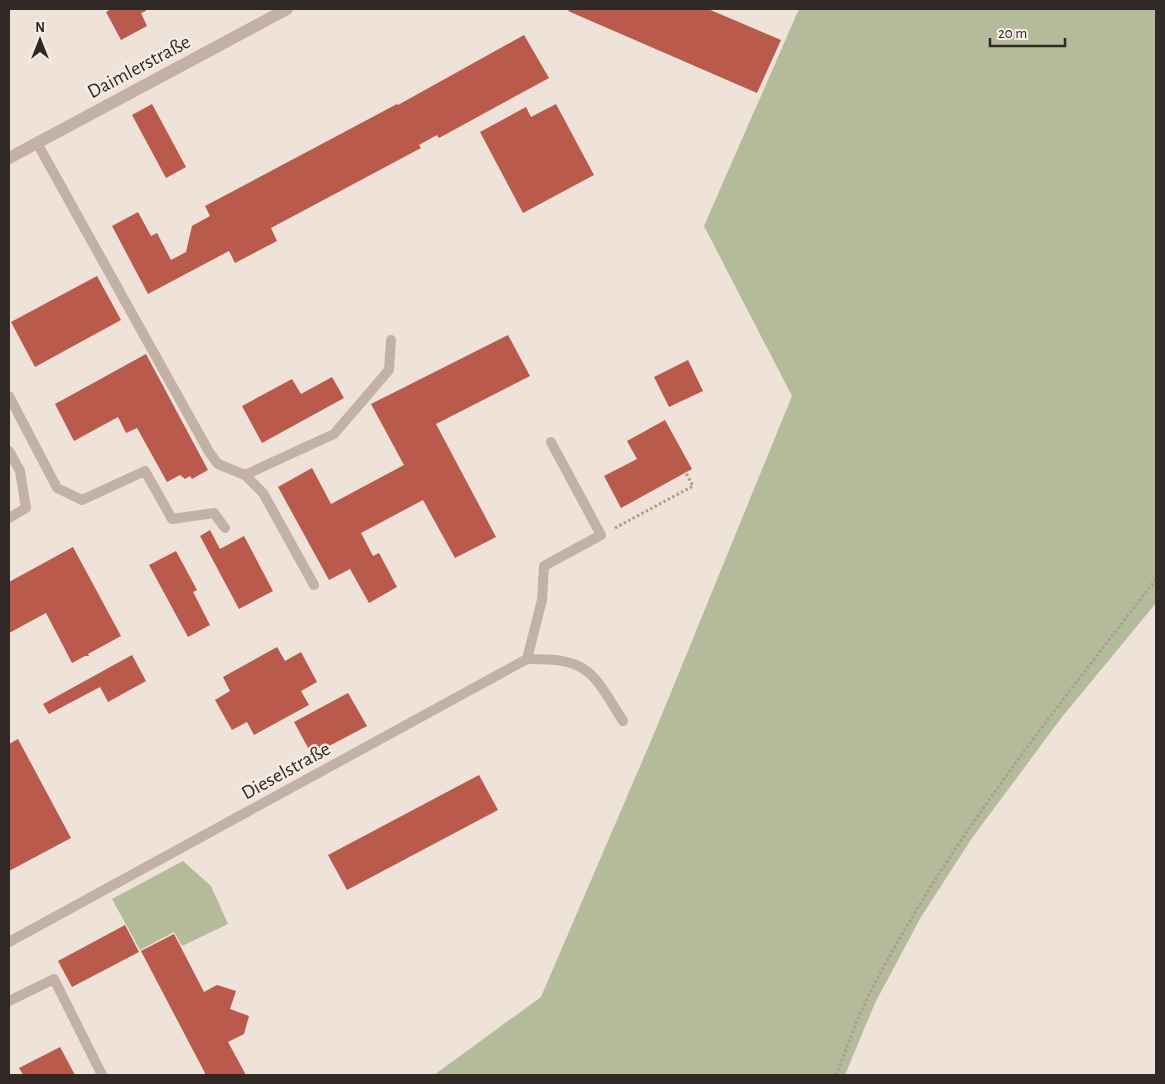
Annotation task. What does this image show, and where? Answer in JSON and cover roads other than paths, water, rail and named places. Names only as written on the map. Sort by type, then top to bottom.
[{"type":"street","name":"Daimlerstraße","points":[[9,158],[287,9]]},
{"type":"lane","points":[[37,142],[209,452],[218,464],[245,475],[263,493],[314,585]]},
{"type":"lane","points":[[245,475],[334,434],[389,370],[391,340]]},
{"type":"lane","points":[[9,396],[57,488],[68,495],[82,500],[145,471],[172,519],[214,513],[225,528]]},
{"type":"lane","points":[[551,442],[601,535],[544,566],[542,600],[527,659],[551,658],[576,663],[595,678],[623,721]]},
{"type":"lane","points":[[9,451],[20,471],[26,508],[9,518]]},
{"type":"lane","name":"Dieselstraße","points":[[9,942],[527,659]]},
{"type":"lane","points":[[9,1001],[54,979],[102,1075]]}]
